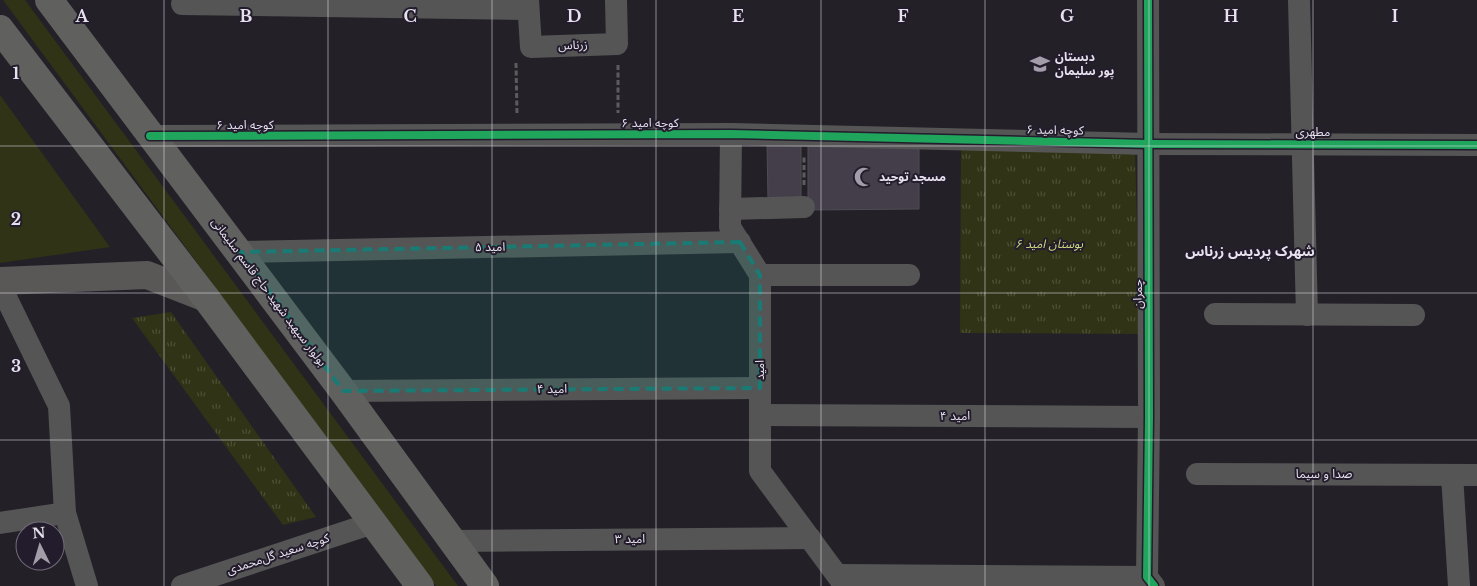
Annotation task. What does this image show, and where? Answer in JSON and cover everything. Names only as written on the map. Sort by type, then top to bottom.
[{"type":"main road","name":"بولوار سپهبد شهید حاج قاسم سلیمانی","points":[[49,0],[344,390],[485,586]]},
{"type":"main road","points":[[0,29],[206,298],[420,586]]},
{"type":"main road","points":[[0,283],[147,275],[206,298]]},
{"type":"street","points":[[616,0],[617,44]]},
{"type":"street","name":"چمران","points":[[1148,0],[1150,581]]},
{"type":"street","points":[[1299,0],[1307,315]]},
{"type":"street","points":[[182,4],[528,5],[531,46]]},
{"type":"street","name":"زرناس","points":[[531,46],[617,44]]},
{"type":"street","name":"کوچه امید ۶","points":[[150,136],[731,134],[1149,144]]},
{"type":"street","points":[[731,134],[730,227],[760,274],[909,275]]},
{"type":"street","name":"مطهری","points":[[1149,144],[1477,145]]},
{"type":"street","points":[[730,209],[804,208]]},
{"type":"street","name":"امید ۵","points":[[240,252],[740,242]]},
{"type":"street","name":"امید","points":[[760,274],[760,471],[842,581]]},
{"type":"street","points":[[0,283],[59,406],[65,513],[87,586]]},
{"type":"street","points":[[1215,314],[1414,315]]},
{"type":"street","name":"امید ۴","points":[[344,390],[760,388]]},
{"type":"street","name":"امید ۴","points":[[760,415],[1149,417]]},
{"type":"street","name":"صدا و سیما","points":[[1197,474],[1477,475]]},
{"type":"street","points":[[1452,475],[1459,586]]},
{"type":"street","points":[[0,523],[65,513]]},
{"type":"street","name":"کوچه سعید گل‌محمدی","points":[[182,586],[373,523]]},
{"type":"street","name":"امید ۳","points":[[451,540],[810,538]]},
{"type":"street","points":[[842,581],[1150,581]]},
{"type":"path","points":[[617,44],[619,134]]},
{"type":"path","points":[[518,135],[516,50],[531,46]]},
{"type":"path","points":[[804,136],[804,208]]},
{"type":"highlighted area","points":[[740,242],[760,275],[760,388],[343,391],[240,252]]},
{"type":"green space","points":[[3,0],[25,0],[458,586],[436,586]]},
{"type":"green space","points":[[0,95],[110,247],[0,263]]},
{"type":"green space","name":"بوستان امید ۶","points":[[961,146],[1135,150],[1140,334],[960,333]]},
{"type":"green space","points":[[171,312],[316,517],[283,525],[132,318]]},
{"type":"building","points":[[801,141],[801,201],[768,201],[767,142]]},
{"type":"building","name":"مسجد توحید","points":[[919,145],[919,209],[808,210],[808,146]]},
{"type":"cycle path","points":[[1148,0],[1149,417],[1147,577],[1154,586]]},
{"type":"cycle path","points":[[150,136],[731,134],[1149,144],[1477,145]]},
{"type":"place","name":"دبستان پور سلیمان","points":[[1040,64]]},
{"type":"place","name":"مسجد توحید","points":[[864,177]]},
{"type":"district","name":"شهرک پردیس زرناس","points":[[1250,251]]}]
